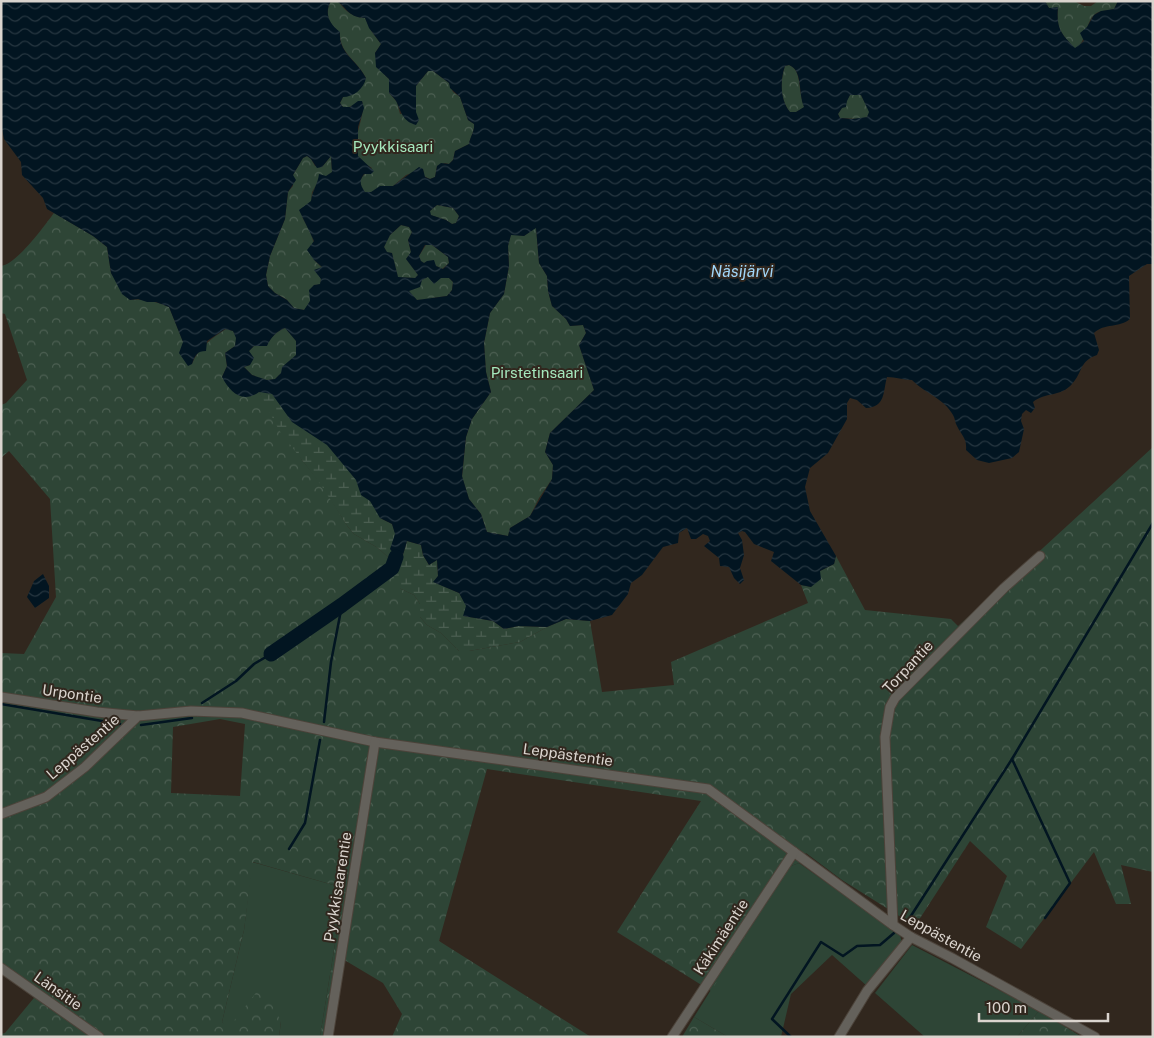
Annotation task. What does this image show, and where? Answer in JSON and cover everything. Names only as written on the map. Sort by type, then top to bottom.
[{"type":"street","name":"Torpantie","points":[[893,925],[885,738],[890,707],[895,698],[1004,588],[1040,556]]},
{"type":"street","name":"Urpontie","points":[[1,698],[138,716]]},
{"type":"street","name":"Leppästentie","points":[[1,814],[46,796],[85,767],[138,716],[191,711],[242,713],[375,742],[708,789],[911,937],[1095,1037]]},
{"type":"street","name":"Pyykkisaarentie","points":[[328,1037],[375,742]]},
{"type":"street","name":"Käkimäentie","points":[[672,1037],[794,852]]},
{"type":"street","points":[[839,1037],[867,991],[911,937]]},
{"type":"street","name":"Länsitie","points":[[1,968],[99,1037]]},
{"type":"green space","name":"Pyykkisaari","points":[[331,1],[339,2],[357,17],[365,18],[381,44],[375,53],[384,74],[389,79],[389,93],[397,102],[400,114],[416,112],[416,86],[428,71],[433,71],[449,83],[453,92],[460,97],[468,120],[474,124],[473,132],[469,144],[455,151],[453,160],[449,164],[445,163],[437,166],[435,177],[430,179],[424,176],[423,169],[406,175],[393,186],[380,186],[371,193],[365,192],[362,188],[361,178],[372,168],[361,160],[357,153],[356,145],[362,115],[362,101],[349,107],[343,107],[340,103],[343,97],[366,78],[346,52],[340,33],[330,22],[328,10]]},
{"type":"green space","points":[[1045,1],[1074,1],[1084,6],[1091,6],[1098,1],[1118,1],[1114,9],[1095,14],[1089,23],[1082,42],[1075,49],[1060,30],[1058,8],[1049,8]]},
{"type":"green space","points":[[789,65],[798,77],[805,107],[796,112],[790,112],[783,96],[783,72],[785,66]]},
{"type":"green space","points":[[850,95],[861,95],[870,112],[867,117],[860,119],[840,118],[838,114]]},
{"type":"green space","points":[[307,156],[315,166],[322,167],[331,156],[332,172],[318,182],[312,192],[311,201],[302,217],[312,237],[314,260],[322,268],[319,269],[320,284],[314,285],[310,301],[305,310],[294,308],[286,299],[275,293],[268,286],[266,275],[270,256],[285,219],[288,192],[293,186],[293,175],[303,158]]},
{"type":"green space","points":[[332,172],[361,179],[361,185],[365,192],[371,192],[380,186],[393,186],[380,227],[375,229],[373,234],[378,239],[384,235],[390,235],[384,247],[387,252],[392,253],[398,277],[415,278],[418,275],[406,259],[411,252],[419,256],[424,263],[434,260],[436,266],[442,269],[449,278],[441,278],[434,284],[428,277],[422,280],[420,287],[408,291],[417,300],[432,297],[380,518],[392,524],[403,555],[407,541],[421,545],[423,555],[429,565],[437,560],[438,576],[434,582],[459,593],[467,606],[464,616],[493,621],[504,629],[518,626],[547,627],[520,642],[459,651],[441,633],[427,625],[420,617],[420,604],[414,595],[401,589],[395,582],[389,558],[378,548],[354,534],[348,527],[321,485],[279,430],[259,392],[253,396],[242,397],[256,376],[267,380],[275,379],[281,373],[282,367],[296,355],[296,341],[285,328],[294,308],[305,310],[310,301],[309,290],[314,285],[320,284],[321,279],[314,270],[322,267],[307,250],[314,241],[299,210],[311,201],[319,174],[326,176]]},
{"type":"green space","points":[[437,205],[453,208],[459,216],[456,223],[452,224],[430,215],[430,211]]},
{"type":"green space","points":[[54,213],[93,236],[107,247],[111,273],[130,300],[150,301],[169,307],[192,364],[198,353],[211,340],[226,329],[233,331],[237,338],[235,346],[225,353],[227,366],[222,377],[259,392],[302,460],[322,485],[348,527],[354,534],[378,548],[389,558],[401,589],[414,595],[420,604],[420,617],[427,625],[441,633],[459,651],[469,651],[520,642],[566,619],[590,621],[602,692],[674,685],[671,662],[808,603],[801,585],[811,587],[820,571],[834,564],[836,556],[865,610],[951,619],[958,626],[1153,447],[1153,872],[1121,865],[1131,904],[1116,904],[1094,852],[1021,949],[986,927],[1007,876],[970,841],[915,926],[842,880],[806,853],[799,863],[788,867],[711,991],[617,932],[701,801],[487,769],[439,941],[591,1037],[392,1037],[402,1014],[383,983],[341,958],[328,1037],[320,1037],[344,888],[253,862],[244,930],[222,1022],[229,1027],[262,985],[281,1021],[279,1037],[1,1037],[1,1034],[5,1033],[38,993],[1,968],[1,653],[24,654],[56,597],[50,499],[9,451],[1,458],[1,405],[6,403],[27,380],[5,314],[1,313],[1,266],[15,259],[22,252]],"holes":[[[220,719],[245,724],[240,796],[171,793],[173,727]]]},
{"type":"green space","points":[[401,225],[409,227],[412,232],[408,240],[411,252],[406,259],[418,275],[415,278],[398,277],[392,253],[387,252],[384,247],[390,235]]},
{"type":"green space","name":"Pirstetinsaari","points":[[536,227],[539,263],[547,276],[552,306],[566,319],[570,326],[583,325],[586,333],[579,345],[594,390],[550,433],[545,452],[553,465],[552,479],[530,516],[510,528],[508,536],[487,532],[481,514],[469,499],[462,477],[466,437],[472,419],[491,392],[486,372],[484,343],[490,313],[504,294],[509,266],[508,246],[511,234],[524,236]]},
{"type":"green space","points":[[426,245],[432,245],[448,257],[449,263],[442,269],[428,261],[424,263],[421,261],[419,256]]},
{"type":"green space","points":[[428,277],[449,278],[453,282],[452,290],[447,296],[417,300],[408,291],[419,287],[422,280]]},
{"type":"green space","points":[[285,328],[296,341],[296,355],[283,367],[281,373],[275,379],[267,380],[252,375],[244,367],[250,365],[249,351],[254,346],[266,346],[274,335]]},
{"type":"green space","points":[[252,862],[344,888],[320,1037],[279,1037],[281,1021],[228,1028],[222,1022],[244,930]]},
{"type":"green space","points":[[799,863],[900,935],[902,943],[867,986],[832,955],[791,994],[781,1037],[728,1037],[694,1017],[788,867]]},
{"type":"green space","points":[[912,945],[1039,1011],[1017,1037],[925,1037],[875,993]]},
{"type":"green space","points":[[1039,1011],[1082,1037],[1017,1037]]},
{"type":"green space","points":[[694,1017],[728,1037],[682,1037]]},
{"type":"water","name":"Näsijärvi","points":[[1,1],[331,1],[328,10],[330,22],[340,32],[340,39],[345,51],[366,78],[358,92],[351,96],[343,97],[340,103],[343,107],[350,107],[358,101],[362,101],[364,108],[358,127],[358,156],[374,171],[371,174],[364,174],[361,179],[361,185],[365,192],[371,192],[380,186],[393,186],[419,167],[423,169],[425,177],[430,179],[435,177],[437,166],[441,163],[449,164],[453,160],[455,151],[469,144],[474,124],[468,120],[460,97],[450,88],[449,83],[433,71],[428,71],[416,86],[416,112],[419,120],[416,125],[406,119],[389,93],[389,79],[376,67],[375,53],[381,44],[369,28],[365,18],[350,14],[336,1],[1045,1],[1049,8],[1058,7],[1060,30],[1075,48],[1084,41],[1080,33],[1087,27],[1094,15],[1101,11],[1114,9],[1118,1],[1153,1],[1153,264],[1147,264],[1129,276],[1130,319],[1122,324],[1102,328],[1094,333],[1099,350],[1097,355],[1087,360],[1072,384],[1063,391],[1033,402],[1035,408],[1031,413],[1026,410],[1022,414],[1021,421],[1024,429],[1019,452],[1012,458],[989,463],[977,460],[966,450],[965,440],[949,409],[912,380],[887,377],[880,401],[872,407],[866,408],[857,400],[850,398],[847,403],[847,419],[828,453],[810,468],[805,487],[810,511],[836,556],[834,564],[820,571],[821,579],[811,587],[801,585],[771,561],[774,552],[754,544],[745,532],[742,531],[738,533],[742,540],[744,555],[740,568],[744,580],[740,584],[734,578],[729,567],[720,566],[719,558],[704,546],[710,541],[708,536],[703,534],[696,539],[691,539],[687,528],[679,533],[678,543],[663,547],[642,575],[631,583],[628,594],[612,615],[590,621],[566,619],[547,627],[518,626],[504,629],[493,621],[463,616],[466,606],[459,593],[433,582],[438,576],[437,560],[429,565],[423,555],[421,545],[407,541],[403,555],[396,557],[390,549],[395,534],[392,524],[380,518],[370,501],[361,495],[356,480],[327,445],[292,422],[272,394],[259,392],[247,397],[233,392],[222,377],[227,366],[225,353],[235,346],[236,338],[233,331],[225,329],[207,341],[206,351],[198,353],[192,364],[188,366],[179,353],[183,342],[169,307],[156,302],[138,299],[130,300],[122,294],[111,273],[107,247],[93,236],[47,209],[43,198],[22,175],[21,162],[4,139],[1,124]],"holes":[[[789,65],[798,77],[804,107],[796,112],[790,112],[784,102],[782,90],[785,66]],[[850,95],[861,95],[869,112],[867,117],[840,118],[838,114],[842,108],[846,107]],[[307,156],[317,168],[322,167],[331,156],[332,172],[326,176],[319,174],[311,201],[299,210],[314,241],[307,250],[322,267],[314,270],[321,279],[320,284],[314,285],[309,290],[310,301],[304,310],[294,308],[287,300],[275,293],[268,286],[266,275],[270,256],[285,219],[288,192],[296,180],[293,175],[303,158]],[[437,205],[453,208],[459,216],[456,223],[452,224],[431,215],[430,211]],[[401,225],[409,227],[412,232],[408,240],[411,252],[406,259],[418,275],[415,278],[398,277],[392,253],[387,252],[384,247],[390,235]],[[536,228],[539,263],[547,276],[552,306],[566,319],[570,326],[583,325],[586,333],[579,345],[594,390],[550,433],[545,452],[553,465],[552,479],[530,516],[510,528],[508,536],[487,532],[481,514],[469,499],[462,476],[466,437],[472,419],[491,392],[486,372],[484,343],[490,313],[504,294],[509,266],[508,246],[511,235],[524,236]],[[425,245],[432,245],[448,257],[449,263],[443,269],[436,266],[434,260],[424,263],[419,256]],[[428,277],[434,284],[441,278],[449,278],[453,282],[452,290],[447,296],[417,300],[409,291],[420,287],[422,280]],[[285,328],[296,341],[296,355],[282,367],[281,373],[275,379],[267,380],[252,375],[244,367],[250,365],[254,358],[249,351],[254,346],[267,346],[276,333]]]},
{"type":"water","points":[[43,574],[49,586],[49,598],[35,608],[27,597],[34,581]]},
{"type":"waterway","points":[[907,922],[1012,759],[1153,523]]},
{"type":"waterway","points":[[271,654],[392,568],[396,557]]},
{"type":"waterway","points":[[324,722],[331,662],[342,605]]},
{"type":"waterway","points":[[202,703],[236,681],[254,664],[271,654]]},
{"type":"waterway","points":[[1,704],[120,724]]},
{"type":"waterway","points":[[141,725],[192,718]]},
{"type":"waterway","points":[[289,849],[305,823],[320,740]]},
{"type":"waterway","points":[[1012,759],[1070,883],[1045,918]]},
{"type":"waterway","points":[[791,1037],[772,1019],[821,942],[843,956],[857,946],[880,945],[894,933]]}]
